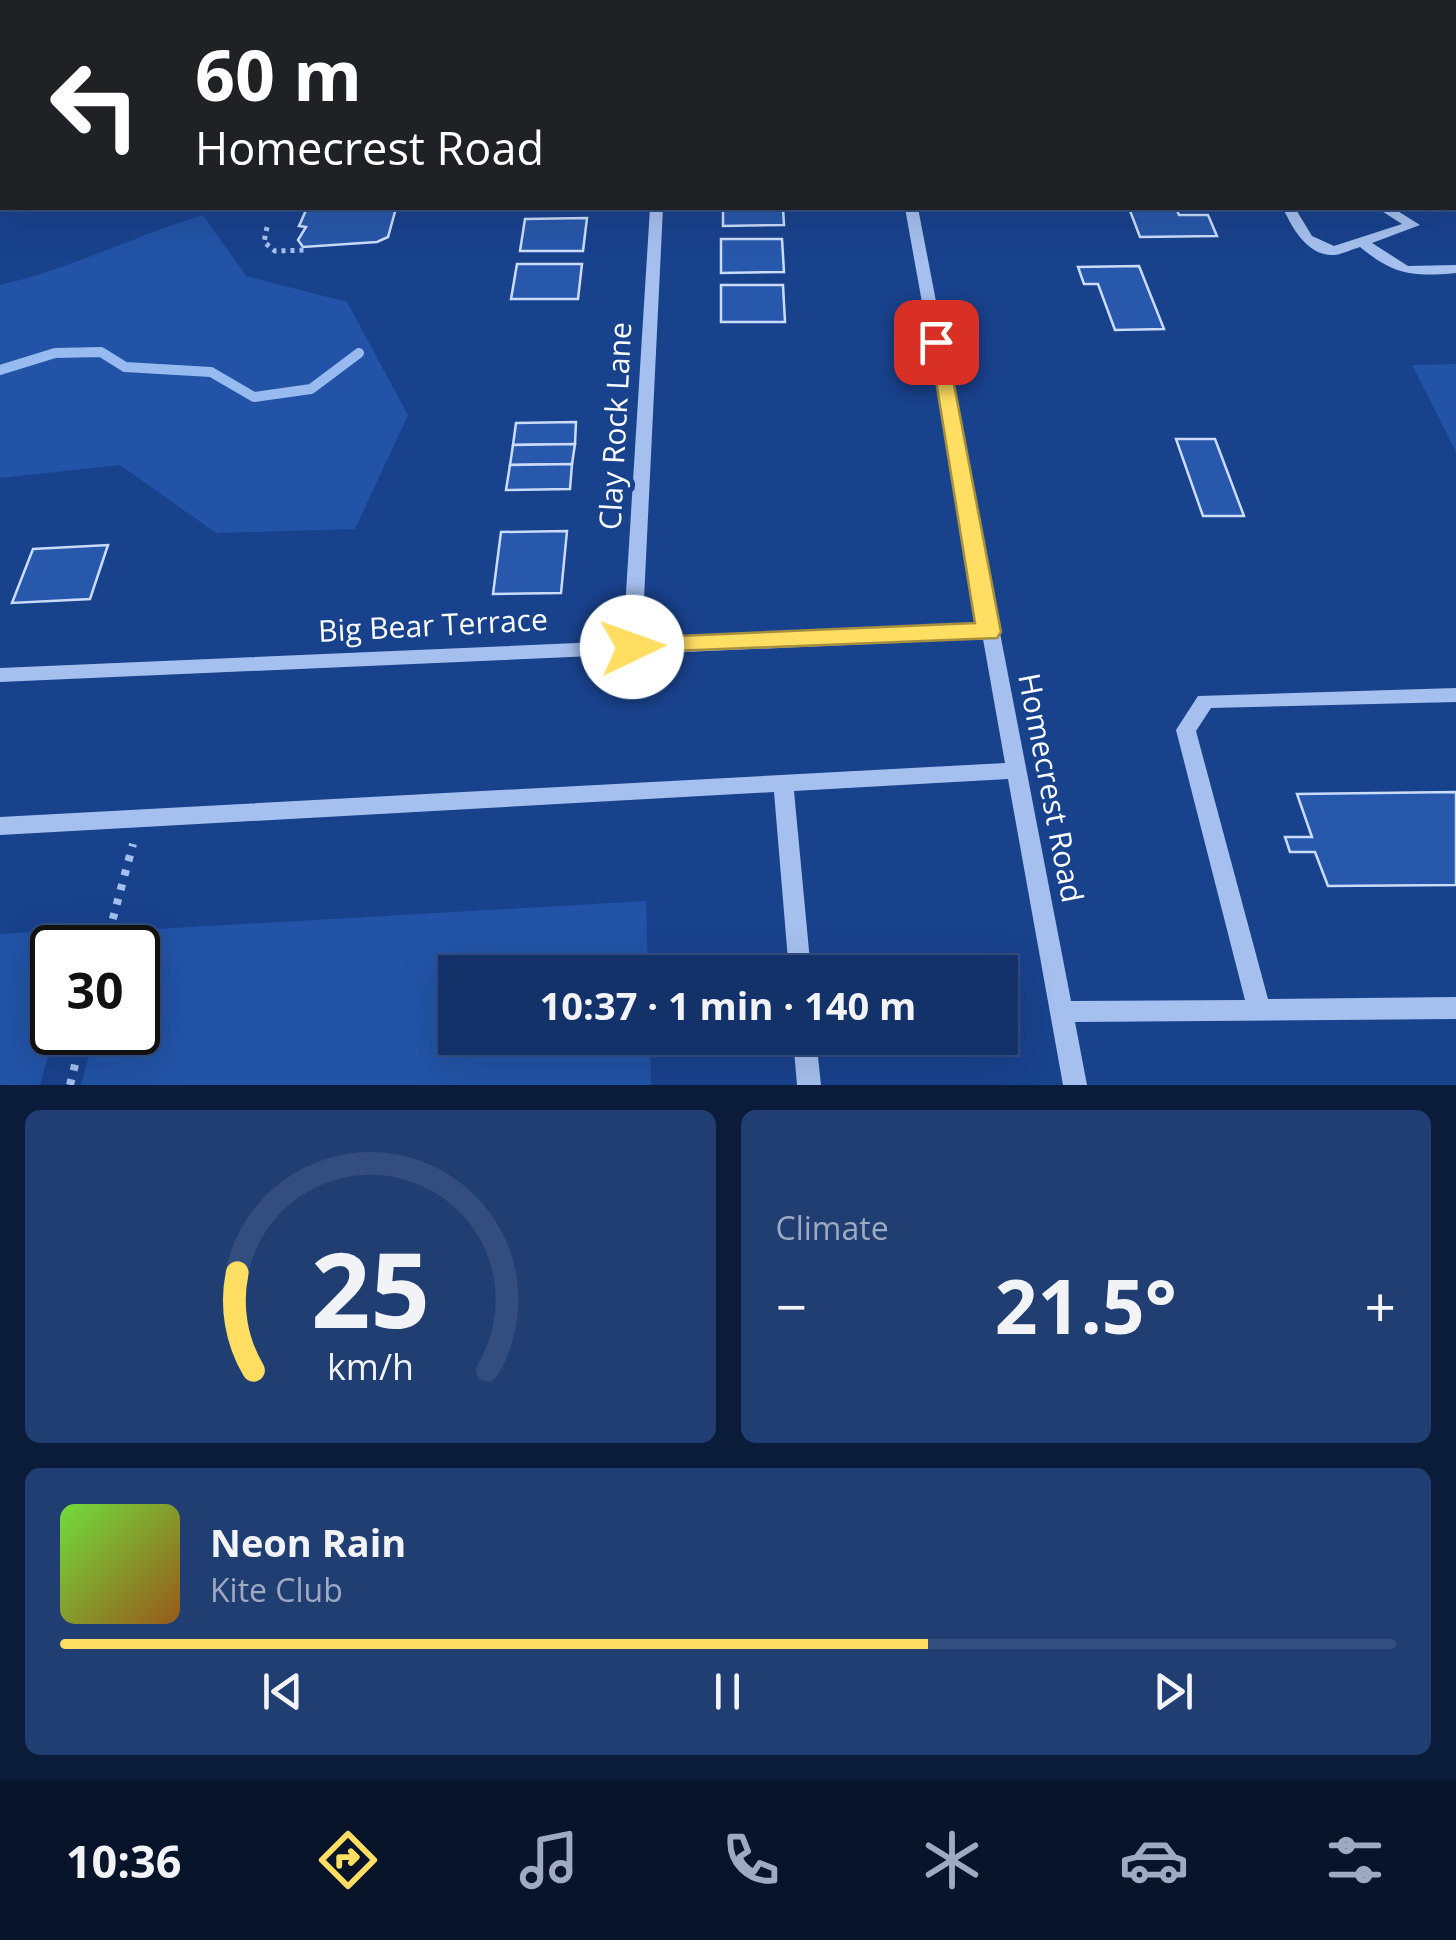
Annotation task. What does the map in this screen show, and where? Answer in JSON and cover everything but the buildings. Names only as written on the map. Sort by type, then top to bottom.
[{"type":"street","name":"Clay Rock Lane","points":[[632,647],[656,210]]},
{"type":"street","name":"Homecrest Road","points":[[912,210],[1075,1085]]},
{"type":"street","points":[[1290,210],[1306,239],[1333,251],[1413,224],[1388,210]]},
{"type":"street","points":[[1362,242],[1396,270],[1412,274],[1456,268]]},
{"type":"street","name":"Big Bear Terrace","points":[[0,675],[988,632]]},
{"type":"street","points":[[1259,1010],[1186,730],[1206,701],[1456,695]]},
{"type":"street","points":[[0,826],[1017,770]]},
{"type":"street","points":[[783,783],[798,955]]},
{"type":"street","points":[[1062,1012],[1456,1008]]},
{"type":"street","points":[[806,1055],[809,1085]]},
{"type":"path","points":[[267,227],[264,242],[274,252],[307,250]]},
{"type":"path","points":[[111,925],[140,819]]},
{"type":"path","points":[[70,1085],[77,1055]]},
{"type":"shaded area","points":[[203,215],[246,276],[347,302],[408,415],[355,529],[216,533],[120,465],[0,478],[0,285]]},
{"type":"shaded area","points":[[1456,364],[1456,452],[1412,365]]},
{"type":"shaded area","points":[[646,901],[648,955],[438,955],[438,1055],[650,1055],[651,1085],[81,1085],[89,1055],[160,1055],[160,929]]},
{"type":"shaded area","points":[[30,932],[30,1055],[49,1055],[40,1085],[0,1085],[0,934]]},
{"type":"waterway","points":[[0,370],[55,353],[101,352],[125,367],[211,372],[254,397],[311,389],[359,353]]},
{"type":"route","points":[[632,647],[988,632],[936,342]]}]
